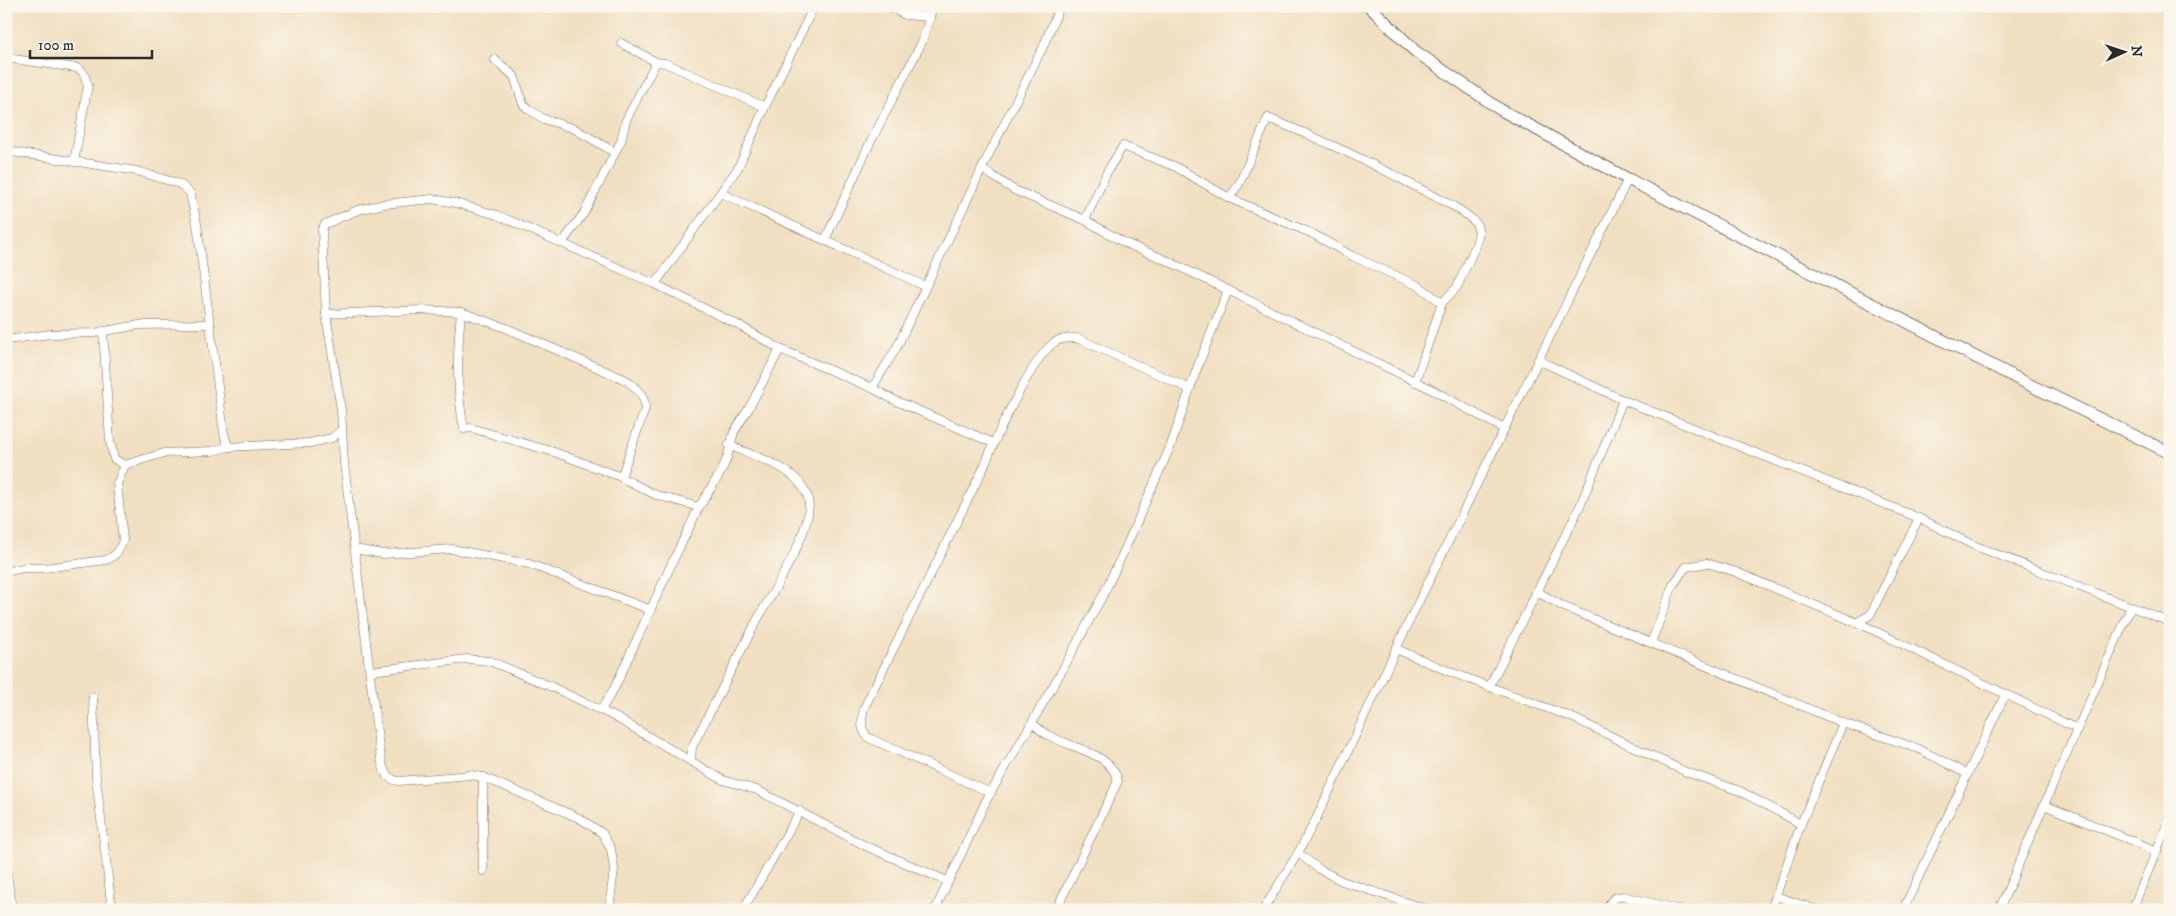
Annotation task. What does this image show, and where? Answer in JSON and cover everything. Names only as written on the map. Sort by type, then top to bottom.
[{"type":"main road","points":[[1369,6],[1415,51],[1502,110],[1628,178],[2032,386],[2170,453]]},
{"type":"street","points":[[654,284],[738,168],[814,6]]},
{"type":"street","points":[[887,6],[905,15],[930,16]]},
{"type":"street","points":[[825,240],[868,145],[923,40],[934,6]]},
{"type":"street","points":[[872,388],[897,347],[925,286],[944,252],[982,169],[1032,71],[1060,6]]},
{"type":"street","points":[[621,43],[656,62],[665,63],[765,107]]},
{"type":"street","points":[[6,58],[77,68],[83,72],[88,85],[74,162]]},
{"type":"street","points":[[495,60],[514,76],[523,104],[528,109],[544,118],[575,129],[614,152]]},
{"type":"street","points":[[562,243],[584,213],[620,141],[626,120],[656,62]]},
{"type":"street","points":[[1229,198],[1238,184],[1268,118],[1326,142],[1405,181],[1472,218],[1478,227],[1476,245],[1457,287],[1442,303],[1415,382]]},
{"type":"street","points":[[1085,220],[1108,170],[1123,146],[1176,167],[1229,198],[1314,234],[1352,256],[1419,286],[1442,303]]},
{"type":"street","points":[[6,150],[138,171],[180,184],[190,193],[197,224],[224,433],[228,447]]},
{"type":"street","points":[[982,169],[1014,190],[1085,220],[1125,243],[1168,260],[1415,382],[1504,430]]},
{"type":"street","points":[[1263,910],[1298,854],[1318,817],[1396,649],[1628,178]]},
{"type":"street","points":[[721,192],[925,286]]},
{"type":"street","points":[[609,910],[614,869],[611,849],[602,833],[579,818],[483,777],[472,775],[399,781],[390,780],[386,776],[379,748],[344,463],[341,410],[326,314],[322,229],[325,224],[358,210],[384,204],[432,199],[456,202],[496,214],[654,284],[780,349],[993,443]]},
{"type":"street","points":[[935,910],[991,793],[1096,608],[1124,551],[1171,444],[1228,290]]},
{"type":"street","points":[[326,314],[422,310],[461,312],[483,318],[626,380],[640,390],[645,399],[645,409],[621,477]]},
{"type":"street","points":[[461,312],[457,351],[458,398],[464,429],[471,428],[554,452],[621,477],[656,495],[699,507]]},
{"type":"street","points":[[6,340],[103,331],[139,325],[210,324]]},
{"type":"street","points":[[103,331],[110,441],[114,459],[125,465],[164,453],[195,452],[228,447],[310,443],[332,438],[342,428]]},
{"type":"street","points":[[991,793],[869,738],[863,733],[861,724],[864,708],[984,467],[993,443],[1042,353],[1055,342],[1067,338],[1077,338],[1190,389]]},
{"type":"street","points":[[601,710],[615,687],[699,507],[721,472],[734,432],[780,349]]},
{"type":"street","points":[[1538,360],[1623,400],[1919,518],[1973,545],[2170,622]]},
{"type":"street","points":[[1489,687],[1580,506],[1623,400]]},
{"type":"street","points":[[691,761],[692,747],[755,623],[798,547],[808,510],[807,494],[785,470],[729,445]]},
{"type":"street","points":[[6,572],[23,568],[44,568],[112,558],[120,549],[123,540],[117,484],[125,465]]},
{"type":"street","points":[[1856,623],[1870,615],[1919,518]]},
{"type":"street","points":[[355,549],[383,554],[452,549],[529,564],[651,610]]},
{"type":"street","points":[[1651,643],[1673,585],[1686,567],[1707,563],[1736,572],[1856,623],[2077,729]]},
{"type":"street","points":[[1536,591],[1562,606],[1843,723],[1919,749],[1968,774]]},
{"type":"street","points":[[1999,910],[2131,607]]},
{"type":"street","points":[[1870,615],[1874,632]]},
{"type":"street","points":[[1396,649],[1489,687],[1571,717],[1686,772],[1740,791],[1801,824]]},
{"type":"street","points":[[371,671],[480,659],[552,687],[601,710],[723,780],[757,790],[868,847],[948,881]]},
{"type":"street","points":[[1903,910],[2005,694]]},
{"type":"street","points":[[93,697],[96,778],[112,910]]},
{"type":"street","points":[[1032,723],[1048,735],[1098,756],[1112,767],[1118,781],[1056,910]]},
{"type":"street","points":[[1771,910],[1801,824],[1843,723]]},
{"type":"street","points":[[483,777],[483,871]]},
{"type":"street","points":[[2044,805],[2157,851]]},
{"type":"street","points":[[743,910],[800,811]]},
{"type":"street","points":[[2132,910],[2170,818]]},
{"type":"street","points":[[1298,854],[1319,869],[1342,881],[1405,906],[1429,910]]},
{"type":"street","points":[[6,867],[12,910]]},
{"type":"street","points":[[1604,910],[1614,898],[1623,896],[1680,910]]},
{"type":"street","points":[[1776,896],[1817,910]]}]
